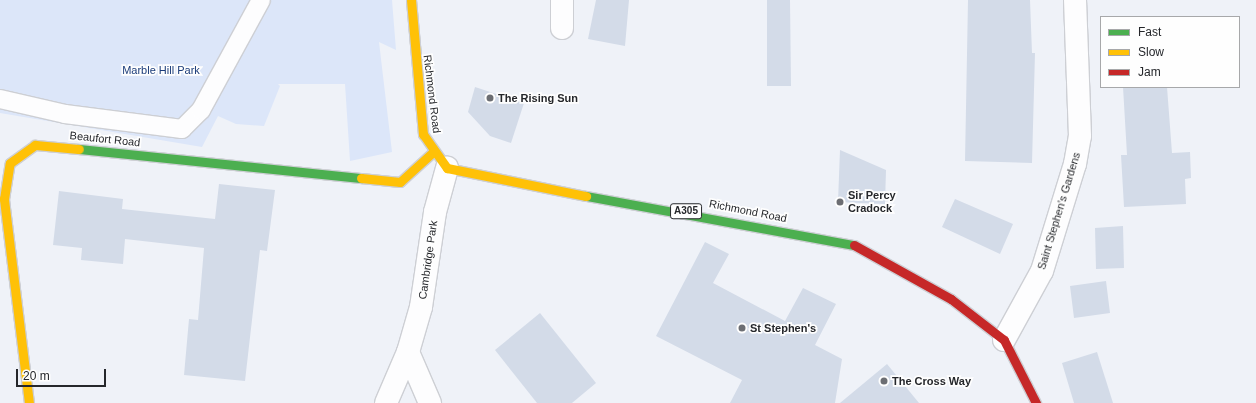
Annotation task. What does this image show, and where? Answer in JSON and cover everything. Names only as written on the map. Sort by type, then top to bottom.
[{"type":"main road","name":"Richmond Road","points":[[411,0],[423,134],[440,160],[479,177],[849,242],[951,299],[1004,340],[1036,403]]},
{"type":"main road","name":"Beaufort Road","points":[[29,403],[4,199],[10,163],[35,144],[400,182],[440,160]]},
{"type":"street","points":[[562,0],[562,28]]},
{"type":"street","name":"Saint Stephen's Gardens","points":[[1004,340],[1042,271],[1075,164],[1080,136],[1075,0]]},
{"type":"street","name":"Cambridge Park","points":[[386,403],[408,352],[421,307],[435,212],[440,160]]},
{"type":"street","points":[[408,352],[430,403]]},
{"type":"lane","points":[[0,99],[65,114],[182,129],[201,110],[261,0]]},
{"type":"green space","name":"Marble Hill Park","points":[[0,0],[392,0],[396,50],[379,42],[392,152],[350,161],[345,84],[278,84],[280,86],[264,126],[236,124],[218,116],[202,147],[0,113]]},
{"type":"building","points":[[596,0],[629,0],[625,46],[588,39]]},
{"type":"building","points":[[767,0],[790,0],[791,86],[767,86]]},
{"type":"building","points":[[968,0],[1030,0],[1032,53],[1035,53],[1032,163],[965,161]]},
{"type":"building","name":"The Rising Sun","points":[[475,87],[524,103],[511,143],[490,136],[468,112]]},
{"type":"building","points":[[1123,88],[1167,88],[1172,153],[1190,152],[1191,178],[1185,179],[1186,204],[1124,207],[1121,155],[1127,155]]},
{"type":"building","points":[[840,150],[886,170],[885,204],[838,202]]},
{"type":"building","points":[[219,184],[275,190],[267,251],[260,250],[245,381],[184,375],[189,319],[198,320],[204,248],[125,239],[123,264],[81,260],[82,248],[53,245],[59,191],[123,199],[122,209],[215,219]]},
{"type":"building","points":[[955,199],[1013,224],[1000,254],[942,227]]},
{"type":"building","points":[[1123,226],[1124,268],[1096,269],[1095,228]]},
{"type":"building","name":"St Stephen's","points":[[705,242],[729,254],[713,283],[785,321],[803,288],[836,304],[815,345],[842,359],[835,403],[730,403],[742,380],[656,336]]},
{"type":"building","points":[[1106,281],[1110,313],[1074,318],[1070,286]]},
{"type":"building","points":[[540,313],[596,383],[572,403],[537,403],[495,350]]},
{"type":"building","points":[[1097,352],[1113,403],[1074,403],[1062,363]]},
{"type":"building","name":"The Cross Way","points":[[887,364],[919,403],[840,403]]},
{"type":"traffic: fast","points":[[79,149],[361,178]]},
{"type":"traffic: fast","points":[[586,196],[854,245]]},
{"type":"traffic: slow","points":[[411,0],[423,134],[447,168],[586,196]]},
{"type":"traffic: slow","points":[[29,403],[4,199],[10,163],[35,145],[79,149]]},
{"type":"traffic: slow","points":[[361,178],[400,182],[433,152]]},
{"type":"traffic: jam","points":[[854,245],[951,299],[1004,340],[1036,403]]},
{"type":"place","name":"The Rising Sun","points":[[490,98]]},
{"type":"place","name":"Sir Percy Cradock","points":[[840,202]]},
{"type":"place","name":"St Stephen's","points":[[742,328]]},
{"type":"place","name":"The Cross Way","points":[[884,381]]}]
